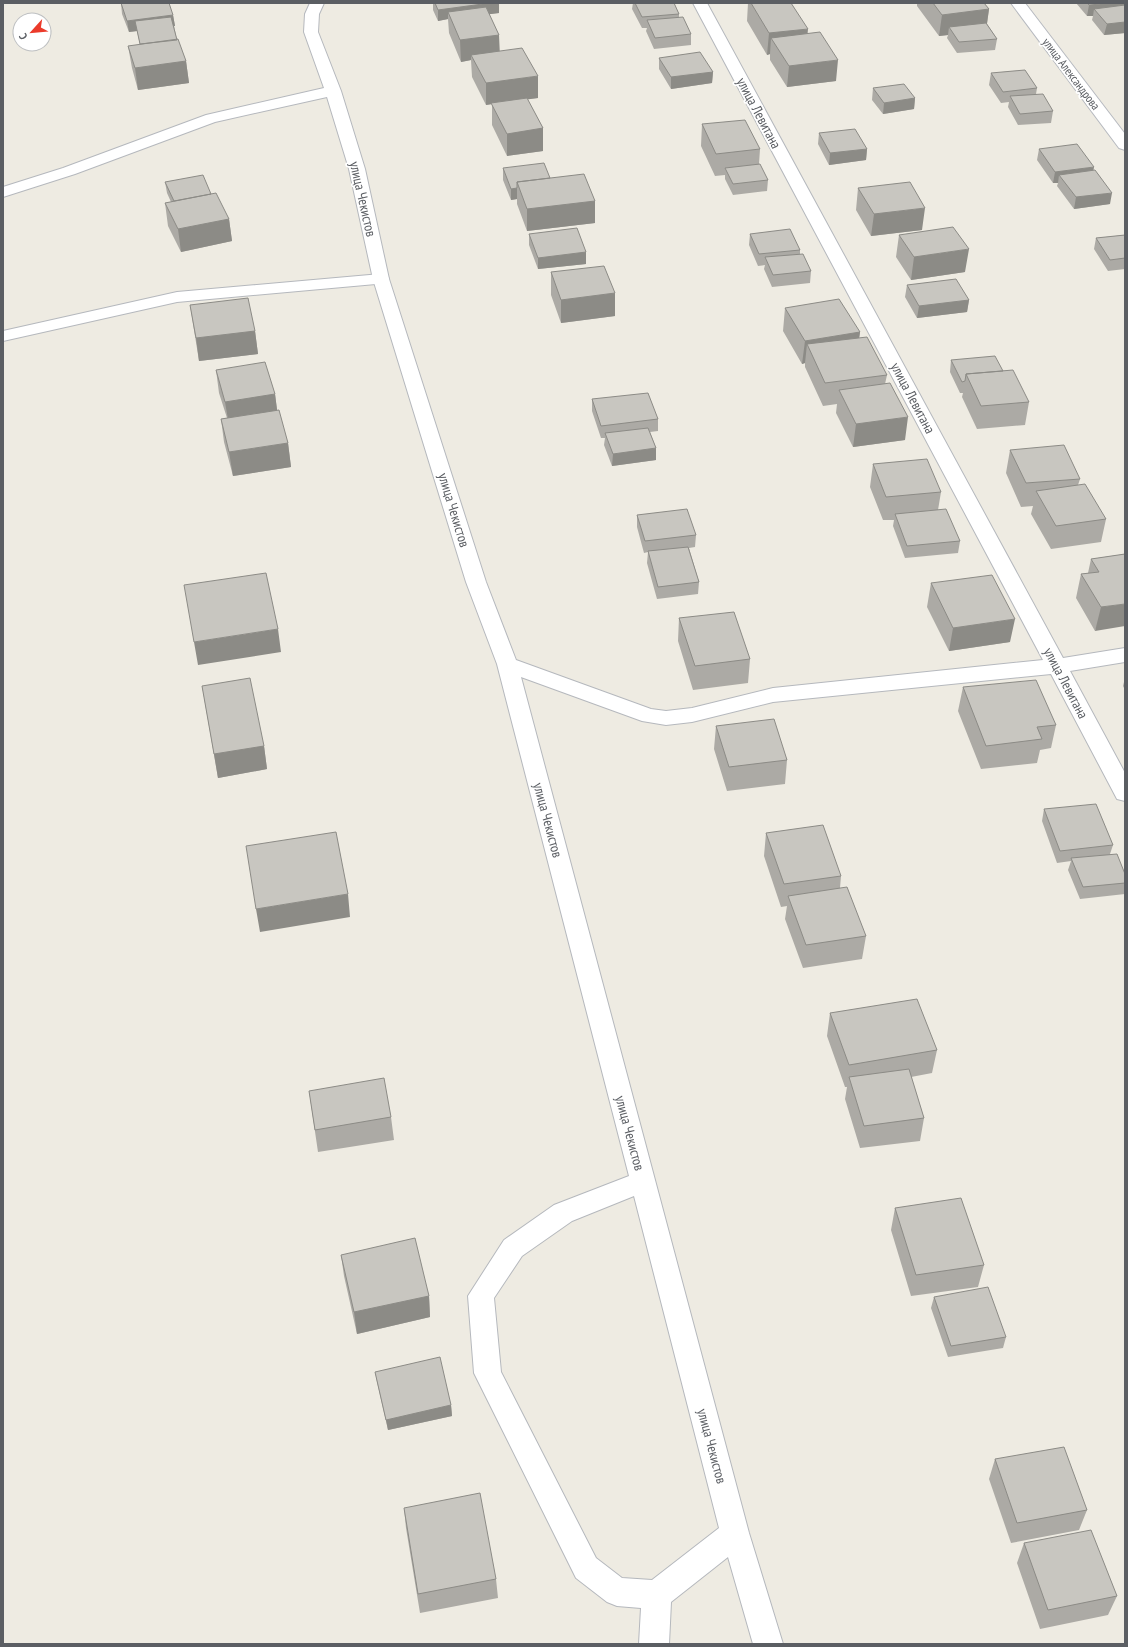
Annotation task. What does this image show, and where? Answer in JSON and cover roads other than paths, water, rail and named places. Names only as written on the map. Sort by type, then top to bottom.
[{"type":"street","name":"улица Чекистов","points":[[317,3],[312,14],[311,32],[333,90],[357,169],[381,279],[476,582],[507,664],[735,1533],[768,1644]]},
{"type":"street","name":"улица Левитана","points":[[700,3],[1125,793]]},
{"type":"street","name":"улица Александрова","points":[[1018,3],[1125,145]]},
{"type":"street","points":[[3,192],[69,171],[211,118],[333,90]]},
{"type":"street","points":[[3,336],[178,297],[381,279]]},
{"type":"street","points":[[507,664],[649,716],[666,718],[692,715],[773,695],[1057,666],[1125,655]]},
{"type":"street","points":[[643,1181],[563,1213],[513,1248],[481,1296],[488,1372],[586,1568],[617,1592],[657,1595],[735,1533]]},
{"type":"street","points":[[654,1644],[657,1595]]}]
